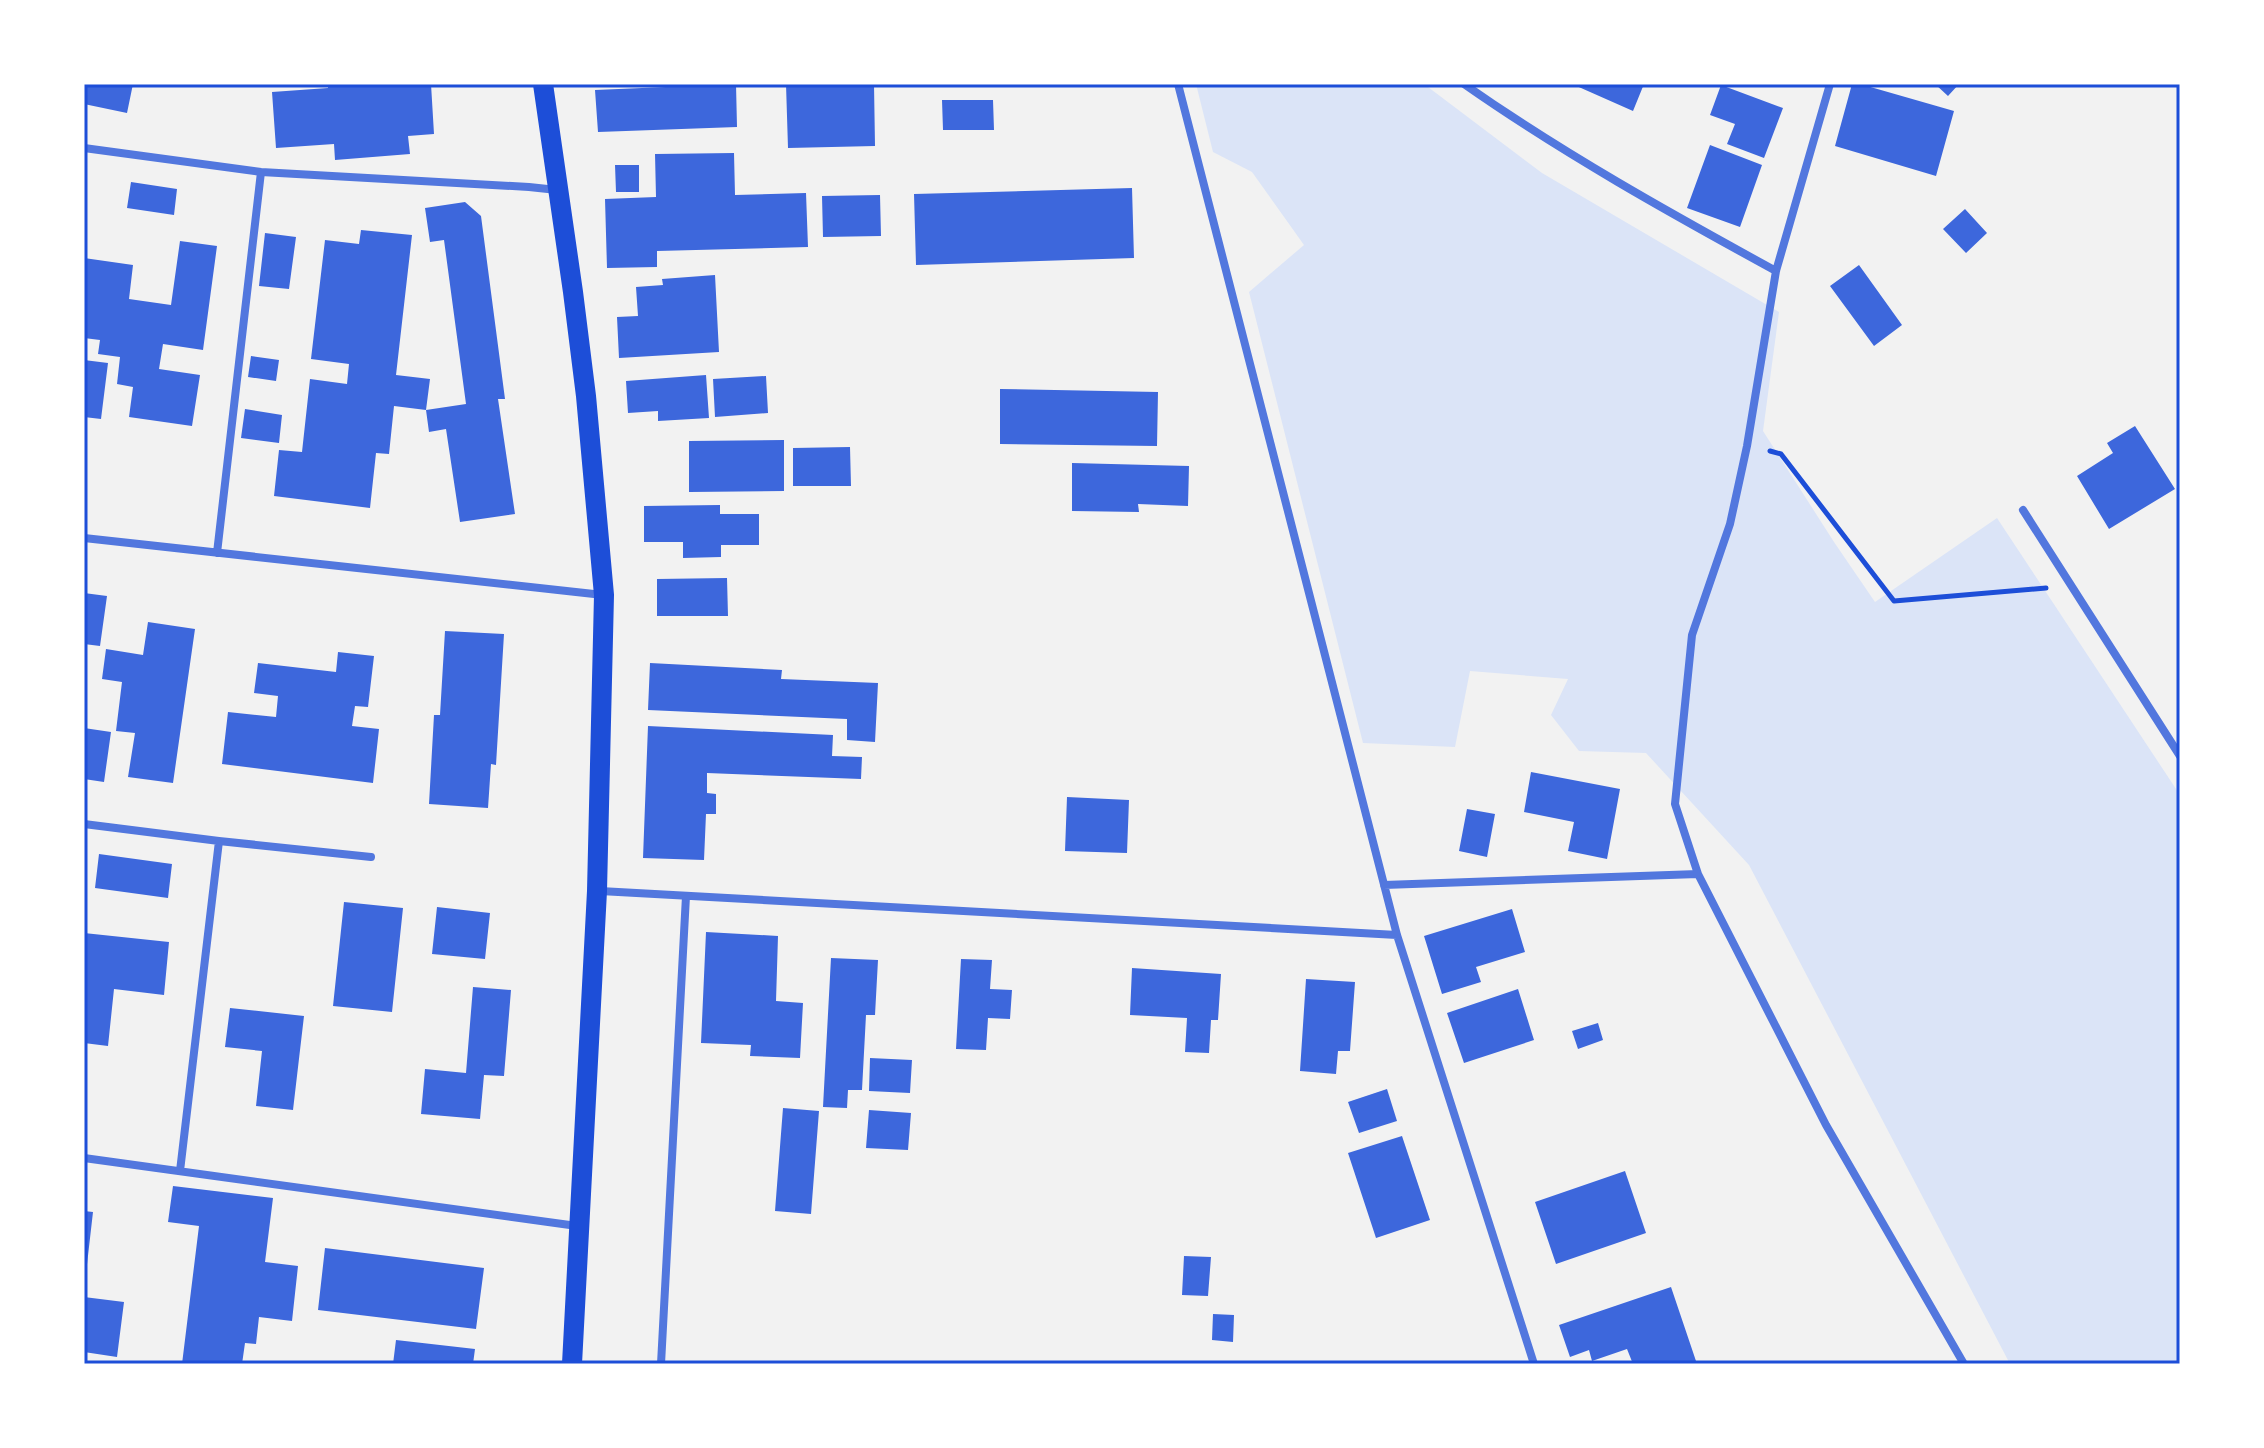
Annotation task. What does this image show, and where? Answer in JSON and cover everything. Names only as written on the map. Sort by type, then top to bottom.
[{"type":"main road","points":[[543,84],[584,381],[604,595],[597,891],[572,1364]]},
{"type":"street","points":[[1178,84],[1397,935],[1534,1364]]},
{"type":"street","points":[[1464,84],[1662,209],[1776,271]]},
{"type":"street","points":[[1830,84],[1776,271],[1747,446],[1730,524],[1692,635],[1675,804],[1698,874],[1826,1125],[1964,1364]]},
{"type":"street","points":[[84,148],[261,172],[558,190]]},
{"type":"street","points":[[217,553],[261,172]]},
{"type":"street","points":[[2023,510],[2180,756]]},
{"type":"street","points":[[84,538],[604,595]]},
{"type":"street","points":[[84,824],[371,857]]},
{"type":"street","points":[[180,1171],[219,841]]},
{"type":"street","points":[[1384,885],[1698,874]]},
{"type":"street","points":[[597,891],[1397,935]]},
{"type":"street","points":[[661,1364],[686,896]]},
{"type":"street","points":[[84,1158],[578,1226]]},
{"type":"path","points":[[1747,446],[1781,454],[1894,601],[2071,586]]},
{"type":"shaded area","points":[[1196,84],[1424,84],[1542,173],[1779,312],[1763,431],[1875,602],[1997,518],[2180,795],[2180,1364],[2010,1364],[1749,865],[1646,753],[1579,751],[1551,715],[1568,679],[1470,671],[1455,747],[1363,743],[1249,292],[1304,245],[1252,172],[1213,152]]},
{"type":"building","points":[[84,84],[133,84],[127,113],[84,104]]},
{"type":"building","points":[[328,84],[431,84],[434,134],[408,136],[410,154],[335,160],[334,144],[276,148],[272,92],[328,88]]},
{"type":"building","points":[[736,84],[737,127],[598,132],[595,90]]},
{"type":"building","points":[[786,84],[874,84],[875,146],[788,148]]},
{"type":"building","points":[[1572,84],[1644,84],[1633,111]]},
{"type":"building","points":[[1852,84],[1954,111],[1936,176],[1835,146]]},
{"type":"building","points":[[1935,84],[1959,84],[1948,96]]},
{"type":"building","points":[[1721,85],[1783,108],[1764,158],[1727,144],[1735,124],[1710,115]]},
{"type":"building","points":[[942,100],[993,100],[994,130],[943,130]]},
{"type":"building","points":[[1710,145],[1762,165],[1740,227],[1687,208]]},
{"type":"building","points":[[734,153],[735,195],[806,193],[808,247],[657,251],[657,267],[607,268],[605,199],[656,197],[655,154]]},
{"type":"building","points":[[615,165],[639,165],[639,192],[616,192]]},
{"type":"building","points":[[131,182],[177,189],[174,215],[127,208]]},
{"type":"building","points":[[1132,188],[1134,258],[916,265],[914,194]]},
{"type":"building","points":[[880,195],[881,236],[823,237],[822,196]]},
{"type":"building","points":[[465,202],[481,216],[505,399],[498,399],[515,514],[460,522],[446,429],[429,432],[426,410],[466,404],[444,240],[430,242],[425,208]]},
{"type":"building","points":[[1965,209],[1987,233],[1966,253],[1943,229]]},
{"type":"building","points":[[361,230],[412,235],[396,375],[430,379],[426,410],[394,406],[389,454],[376,453],[370,508],[274,496],[279,450],[302,452],[310,379],[347,384],[349,364],[311,359],[325,240],[359,244]]},
{"type":"building","points":[[265,233],[296,237],[289,289],[259,286]]},
{"type":"building","points":[[180,241],[217,246],[203,350],[163,344],[159,369],[200,375],[192,426],[129,417],[133,387],[117,384],[120,357],[98,354],[100,340],[84,338],[84,258],[133,265],[129,299],[171,305]]},
{"type":"building","points":[[1859,265],[1902,325],[1874,346],[1830,286]]},
{"type":"building","points":[[715,275],[719,352],[619,358],[617,317],[638,316],[636,287],[663,285],[662,279]]},
{"type":"building","points":[[251,356],[279,360],[276,381],[248,377]]},
{"type":"building","points":[[84,360],[108,363],[101,419],[84,417]]},
{"type":"building","points":[[706,375],[709,418],[658,421],[658,411],[628,413],[626,381]]},
{"type":"building","points":[[766,376],[768,413],[715,417],[713,379]]},
{"type":"building","points":[[1000,389],[1158,392],[1157,446],[1000,444]]},
{"type":"building","points":[[245,409],[282,415],[279,443],[241,438]]},
{"type":"building","points":[[2135,426],[2175,489],[2109,529],[2077,476],[2113,453],[2107,443]]},
{"type":"building","points":[[784,440],[784,491],[689,492],[689,441]]},
{"type":"building","points":[[850,447],[851,486],[793,486],[793,448]]},
{"type":"building","points":[[1072,463],[1189,466],[1188,506],[1138,504],[1139,512],[1072,511]]},
{"type":"building","points":[[720,505],[720,514],[759,514],[759,545],[721,545],[721,557],[683,558],[683,542],[644,542],[644,506]]},
{"type":"building","points":[[727,578],[728,616],[657,616],[657,579]]},
{"type":"building","points":[[84,593],[107,596],[100,646],[84,644]]},
{"type":"building","points":[[148,622],[195,629],[173,783],[128,777],[135,733],[116,731],[122,682],[102,679],[106,649],[143,655]]},
{"type":"building","points":[[445,631],[504,634],[496,765],[491,764],[488,808],[429,804],[434,715],[440,715]]},
{"type":"building","points":[[338,652],[374,656],[368,707],[355,706],[352,726],[379,729],[373,783],[222,764],[228,712],[276,717],[278,696],[254,693],[258,663],[336,672]]},
{"type":"building","points":[[650,663],[782,670],[781,679],[878,683],[875,742],[847,740],[847,719],[648,710]]},
{"type":"building","points":[[648,726],[833,735],[832,756],[862,757],[861,779],[707,773],[707,793],[716,794],[716,814],[706,814],[704,860],[643,858]]},
{"type":"building","points":[[84,728],[111,732],[104,782],[84,779]]},
{"type":"building","points":[[1531,772],[1620,789],[1607,859],[1568,851],[1574,822],[1524,812]]},
{"type":"building","points":[[1067,797],[1129,800],[1127,853],[1065,851]]},
{"type":"building","points":[[1467,809],[1495,814],[1487,857],[1459,851]]},
{"type":"building","points":[[99,854],[172,864],[168,898],[95,888]]},
{"type":"building","points":[[344,902],[403,908],[392,1012],[333,1006]]},
{"type":"building","points":[[437,907],[490,913],[485,959],[432,954]]},
{"type":"building","points":[[1512,909],[1525,952],[1476,967],[1481,982],[1442,994],[1424,936]]},
{"type":"building","points":[[706,932],[778,936],[776,1001],[803,1003],[800,1058],[750,1056],[751,1045],[701,1043]]},
{"type":"building","points":[[84,933],[169,942],[164,995],[114,989],[108,1046],[84,1043]]},
{"type":"building","points":[[831,958],[878,960],[875,1015],[866,1015],[862,1090],[848,1090],[847,1108],[823,1107]]},
{"type":"building","points":[[961,959],[992,960],[990,989],[1012,990],[1010,1019],[988,1018],[986,1050],[956,1049]]},
{"type":"building","points":[[1132,968],[1221,974],[1218,1020],[1211,1020],[1209,1053],[1185,1052],[1187,1018],[1130,1015]]},
{"type":"building","points":[[1306,979],[1355,982],[1350,1051],[1338,1051],[1336,1074],[1300,1071]]},
{"type":"building","points":[[473,987],[511,990],[504,1076],[484,1075],[480,1119],[421,1114],[425,1069],[466,1073]]},
{"type":"building","points":[[1518,989],[1534,1040],[1464,1063],[1447,1013]]},
{"type":"building","points":[[230,1008],[304,1016],[293,1110],[256,1106],[262,1051],[225,1047]]},
{"type":"building","points":[[1598,1023],[1603,1040],[1578,1049],[1572,1031]]},
{"type":"building","points":[[870,1058],[912,1060],[910,1093],[869,1091]]},
{"type":"building","points":[[1387,1089],[1397,1121],[1359,1133],[1348,1102]]},
{"type":"building","points":[[783,1108],[819,1111],[811,1214],[775,1211]]},
{"type":"building","points":[[869,1110],[911,1113],[908,1150],[866,1148]]},
{"type":"building","points":[[1402,1136],[1430,1220],[1376,1238],[1348,1153]]},
{"type":"building","points":[[1625,1171],[1646,1233],[1556,1264],[1535,1202]]},
{"type":"building","points":[[173,1186],[273,1198],[265,1262],[298,1266],[292,1321],[259,1317],[256,1344],[245,1343],[242,1364],[182,1364],[199,1226],[168,1222]]},
{"type":"building","points":[[84,1211],[93,1212],[86,1273],[84,1273]]},
{"type":"building","points":[[325,1248],[484,1268],[476,1329],[318,1310]]},
{"type":"building","points":[[1184,1256],[1211,1257],[1208,1296],[1182,1295]]},
{"type":"building","points":[[1671,1287],[1697,1364],[1633,1364],[1627,1349],[1592,1361],[1589,1350],[1570,1357],[1559,1325]]},
{"type":"building","points":[[84,1297],[124,1302],[117,1357],[84,1352]]},
{"type":"building","points":[[1213,1314],[1234,1315],[1233,1342],[1212,1340]]},
{"type":"building","points":[[396,1340],[475,1349],[473,1364],[393,1364]]}]
